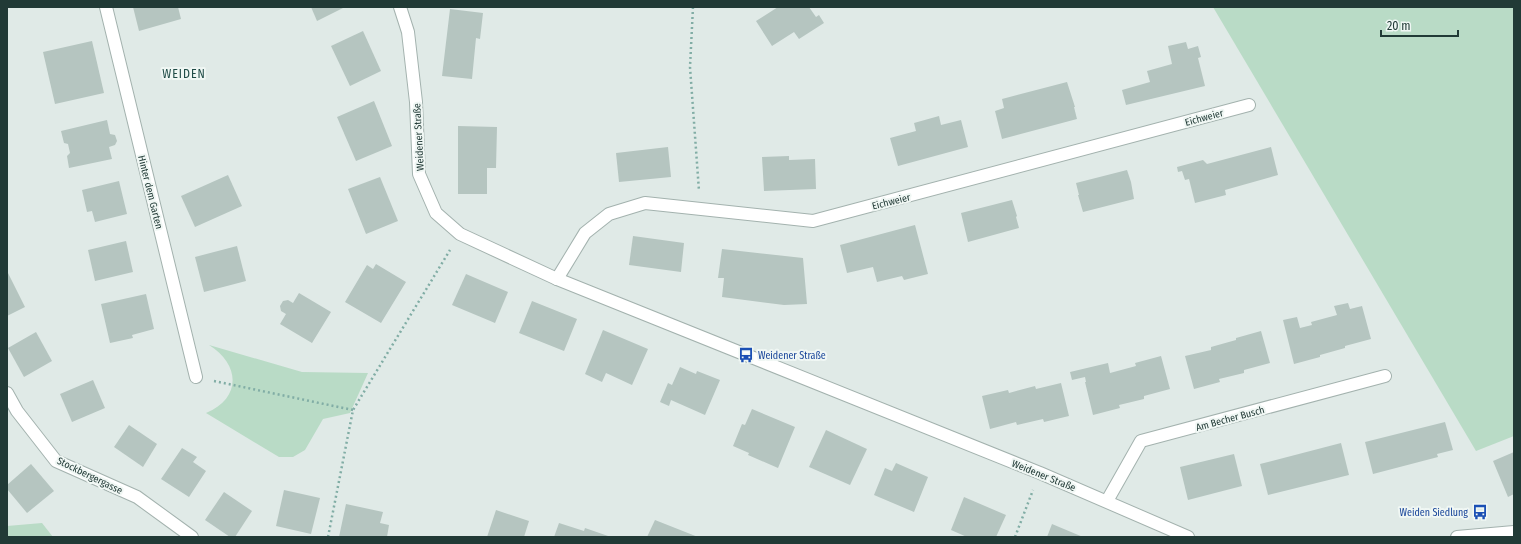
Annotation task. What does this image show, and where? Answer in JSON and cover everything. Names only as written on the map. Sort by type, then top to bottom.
[{"type":"street","name":"Hinter dem Garten","points":[[106,7],[196,377]]},
{"type":"street","name":"Weidener Straße","points":[[400,7],[408,32],[414,86],[419,174],[436,213],[460,234],[557,278],[1040,473],[1188,537]]},
{"type":"street","name":"Eichweier","points":[[557,278],[585,233],[609,214],[644,203],[813,221],[1249,106]]},
{"type":"street","name":"Am Becher Busch","points":[[1107,501],[1141,441],[1385,376]]},
{"type":"street","name":"Stockbergergasse","points":[[7,393],[17,411],[56,461],[137,497],[192,537]]},
{"type":"street","points":[[1456,537],[1514,532]]},
{"type":"path","points":[[693,7],[690,67],[701,209]]},
{"type":"path","points":[[328,537],[353,410],[460,234]]},
{"type":"path","points":[[196,377],[353,410]]},
{"type":"path","points":[[1015,537],[1040,473]]},
{"type":"green space","points":[[1213,7],[1514,7],[1514,436],[1476,451]]},
{"type":"green space","points":[[209,345],[302,372],[368,373],[350,413],[323,419],[305,450],[293,457],[279,457],[206,413],[218,407],[226,399],[231,390],[233,380],[227,362]]},
{"type":"green space","points":[[42,523],[53,537],[7,537],[7,526]]},
{"type":"building","points":[[133,7],[178,7],[181,19],[139,31]]},
{"type":"building","points":[[311,7],[345,7],[317,21]]},
{"type":"building","points":[[778,7],[809,7],[816,17],[819,15],[824,23],[799,39],[794,32],[772,46],[756,21]]},
{"type":"building","points":[[450,9],[483,13],[480,39],[476,38],[472,79],[442,76]]},
{"type":"building","points":[[363,31],[381,71],[350,86],[331,46]]},
{"type":"building","points":[[92,41],[104,93],[55,104],[43,52]]},
{"type":"building","points":[[1186,42],[1188,49],[1198,46],[1201,57],[1198,58],[1205,86],[1126,105],[1122,90],[1150,82],[1147,71],[1172,64],[1168,46]]},
{"type":"building","points":[[1067,82],[1075,107],[1077,119],[1002,139],[995,111],[1004,108],[1002,99]]},
{"type":"building","points":[[374,101],[392,146],[356,161],[337,117]]},
{"type":"building","points":[[939,116],[941,125],[961,120],[968,147],[898,166],[890,138],[916,131],[914,123]]},
{"type":"building","points":[[107,120],[110,134],[115,135],[117,141],[115,145],[109,147],[112,159],[69,168],[67,156],[70,153],[68,144],[64,143],[61,131]]},
{"type":"building","points":[[458,126],[497,127],[496,168],[487,168],[487,194],[458,194]]},
{"type":"building","points":[[668,147],[671,177],[619,182],[616,153]]},
{"type":"building","points":[[1271,147],[1278,175],[1225,190],[1226,195],[1195,203],[1189,179],[1185,180],[1182,171],[1178,172],[1177,167],[1203,160],[1207,164]]},
{"type":"building","points":[[789,156],[789,160],[815,159],[816,189],[764,191],[762,157]]},
{"type":"building","points":[[1127,170],[1134,199],[1083,212],[1076,183]]},
{"type":"building","points":[[228,175],[242,206],[195,227],[181,196]]},
{"type":"building","points":[[380,177],[398,221],[366,234],[348,189]]},
{"type":"building","points":[[119,181],[127,214],[95,222],[92,211],[87,212],[82,190]]},
{"type":"building","points":[[1012,200],[1019,228],[968,242],[961,213]]},
{"type":"building","points":[[915,225],[928,274],[904,280],[902,276],[877,282],[873,267],[847,273],[840,245]]},
{"type":"building","points":[[633,236],[684,243],[681,272],[629,265]]},
{"type":"building","points":[[126,241],[133,272],[95,281],[88,250]]},
{"type":"building","points":[[237,246],[246,281],[204,292],[195,257]]},
{"type":"building","points":[[722,249],[803,258],[807,304],[784,305],[722,297],[724,278],[718,278]]},
{"type":"building","points":[[376,264],[406,282],[381,323],[345,302],[367,265],[373,269]]},
{"type":"building","points":[[7,271],[25,307],[7,316]]},
{"type":"building","points":[[466,274],[508,292],[495,323],[452,305]]},
{"type":"building","points":[[299,293],[331,312],[312,343],[280,324],[286,314],[281,311],[280,306],[283,301],[288,300],[293,303]]},
{"type":"building","points":[[146,294],[154,329],[132,335],[133,338],[110,343],[101,304]]},
{"type":"building","points":[[532,301],[577,319],[564,351],[519,333]]},
{"type":"building","points":[[1348,303],[1350,309],[1362,306],[1371,339],[1345,346],[1345,348],[1320,355],[1320,357],[1294,364],[1283,320],[1297,317],[1300,328],[1312,325],[1311,322],[1337,315],[1334,306]]},
{"type":"building","points":[[603,330],[648,349],[632,385],[606,373],[602,382],[585,374]]},
{"type":"building","points":[[1261,331],[1270,363],[1244,370],[1244,373],[1219,379],[1220,382],[1194,389],[1185,356],[1211,350],[1211,347]]},
{"type":"building","points":[[36,332],[52,361],[24,377],[8,348]]},
{"type":"building","points":[[1161,356],[1170,389],[1144,396],[1144,399],[1119,405],[1120,408],[1093,415],[1085,377],[1072,380],[1070,372],[1108,363],[1110,373],[1136,366],[1135,363]]},
{"type":"building","points":[[680,367],[696,374],[697,371],[720,380],[705,415],[671,400],[669,406],[660,402],[668,383],[672,385]]},
{"type":"building","points":[[93,380],[105,408],[72,422],[60,394]]},
{"type":"building","points":[[1061,383],[1069,416],[1044,422],[1043,419],[1017,425],[1016,422],[990,429],[982,396],[1008,390],[1009,393],[1035,386],[1036,389]]},
{"type":"building","points":[[752,409],[795,427],[778,468],[748,455],[749,453],[733,446],[742,424],[745,425]]},
{"type":"building","points":[[1445,422],[1453,450],[1437,454],[1438,457],[1373,474],[1365,442]]},
{"type":"building","points":[[129,425],[157,444],[143,467],[114,447]]},
{"type":"building","points":[[826,430],[867,449],[850,485],[809,467]]},
{"type":"building","points":[[1341,443],[1349,475],[1268,495],[1260,464]]},
{"type":"building","points":[[182,448],[197,457],[193,462],[206,471],[189,497],[161,479]]},
{"type":"building","points":[[1514,452],[1514,494],[1508,497],[1493,461]]},
{"type":"building","points":[[1234,454],[1242,486],[1188,500],[1180,467]]},
{"type":"building","points":[[896,463],[928,477],[914,512],[874,495],[885,468],[892,471]]},
{"type":"building","points":[[31,464],[54,491],[27,513],[7,489],[7,485]]},
{"type":"building","points":[[284,490],[320,498],[311,534],[276,526]]},
{"type":"building","points":[[224,492],[252,511],[235,537],[230,537],[205,520]]},
{"type":"building","points":[[964,497],[1006,515],[996,537],[967,537],[951,530]]},
{"type":"building","points":[[346,504],[383,512],[380,523],[389,525],[387,537],[339,537]]},
{"type":"building","points":[[496,510],[529,521],[524,537],[487,537]]},
{"type":"building","points":[[655,520],[698,537],[647,537]]},
{"type":"building","points":[[559,523],[584,531],[585,528],[611,537],[554,537]]},
{"type":"building","points":[[1052,524],[1083,537],[1047,537]]},
{"type":"place","name":"Weidener Straße","points":[[746,355]]},
{"type":"place","name":"Weiden Siedlung","points":[[1480,512]]},
{"type":"district","name":"WEIDEN","points":[[184,74]]}]
